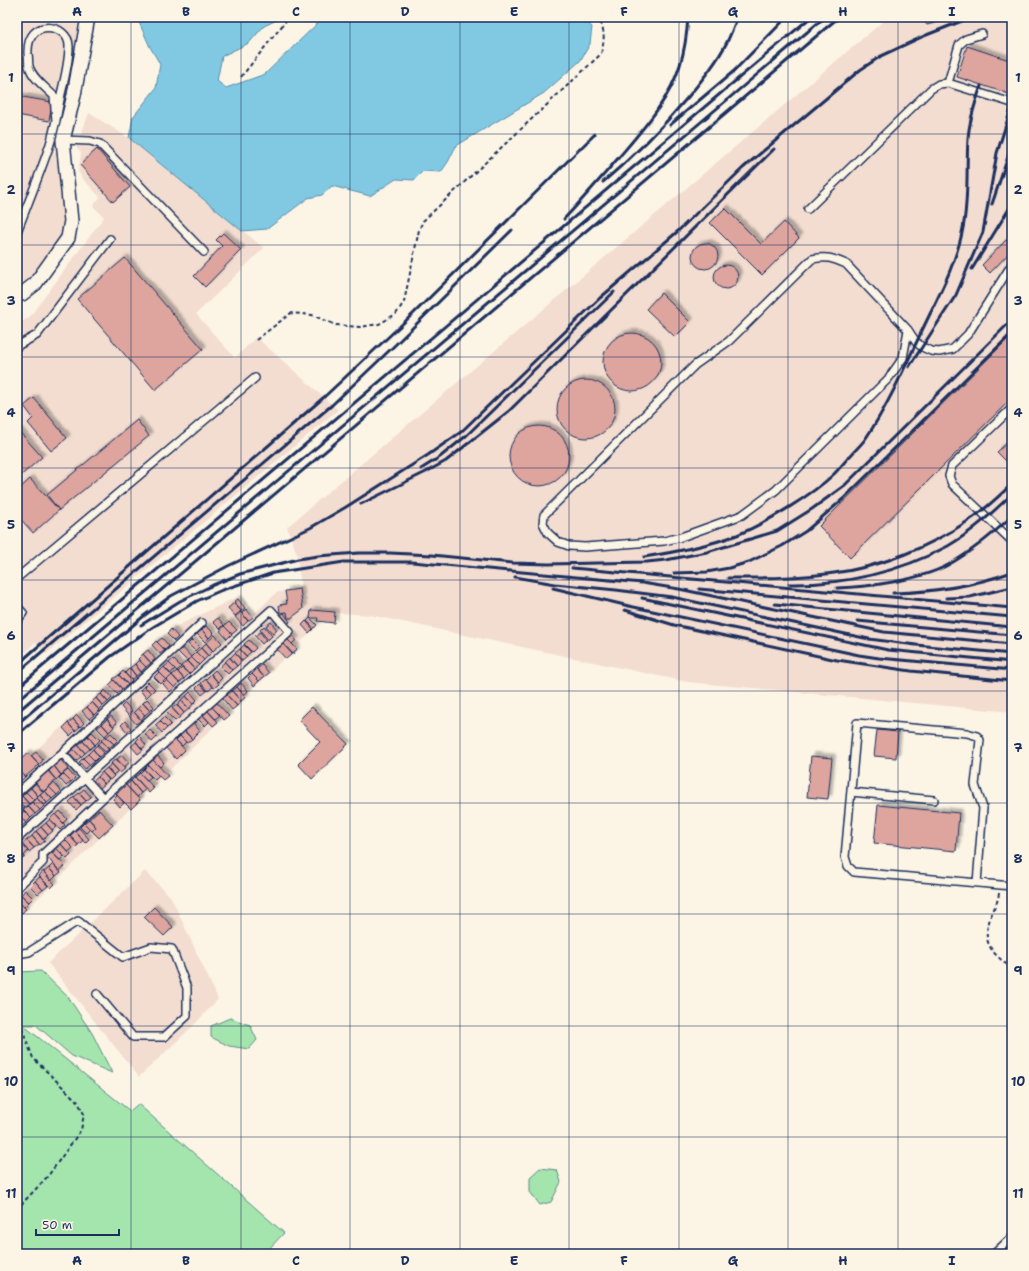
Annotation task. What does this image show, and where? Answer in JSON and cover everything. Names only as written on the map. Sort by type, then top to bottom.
[{"type":"street","points":[[17,295],[22,294],[35,284],[68,238],[71,221],[63,140],[74,95],[88,17]]},
{"type":"lane","points":[[17,232],[50,144],[56,121],[69,57],[69,42],[62,33],[52,27],[39,29],[32,35],[28,47],[29,67],[38,80],[54,96],[56,121]]},
{"type":"lane","points":[[948,83],[959,45],[966,39],[982,34]]},
{"type":"lane","points":[[808,209],[931,89],[939,84],[948,83],[1012,103]]},
{"type":"lane","points":[[63,140],[90,141],[100,144],[204,252]]},
{"type":"lane","points":[[17,346],[37,335],[110,239]]},
{"type":"lane","points":[[908,330],[903,358],[888,379],[776,490],[742,515],[681,537],[664,541],[585,547],[569,546],[558,542],[548,533],[543,523],[544,514],[695,365],[729,341],[812,260],[823,256],[833,258],[846,264],[908,330],[916,342],[927,349],[939,352],[954,349],[968,334],[1012,264]]},
{"type":"lane","points":[[17,578],[255,378]]},
{"type":"lane","points":[[1012,408],[952,466],[949,476],[952,484],[1012,541]]},
{"type":"lane","points":[[17,606],[23,613],[17,621]]},
{"type":"lane","points":[[17,839],[271,610],[290,632],[103,798],[43,854],[43,862],[17,888]]},
{"type":"lane","points":[[17,793],[202,623]]},
{"type":"lane","points":[[977,883],[983,808],[975,785],[980,740],[977,736],[967,733],[857,723],[845,857],[848,866],[854,872],[977,883],[1012,886]]},
{"type":"lane","points":[[62,753],[103,798]]},
{"type":"lane","points":[[851,792],[934,800]]},
{"type":"lane","points":[[17,954],[29,952],[78,921],[124,957],[151,947],[172,949],[187,988],[187,1016],[164,1037],[133,1037],[97,994]]},
{"type":"lane","points":[[994,1254],[1012,1237]]},
{"type":"path","points":[[241,77],[289,17]]},
{"type":"path","points":[[256,340],[291,313],[312,315],[336,324],[360,327],[379,324],[396,314],[404,302],[419,230],[424,221],[601,54],[604,41],[604,31],[598,17]]},
{"type":"path","points":[[1000,885],[998,900],[986,931],[988,945],[1000,959],[1012,969]]},
{"type":"path","points":[[17,1015],[33,1058],[78,1102],[84,1114],[80,1130],[48,1176],[17,1209]]},
{"type":"shaded area","points":[[17,17],[81,17],[68,104],[55,148],[67,222],[60,240],[23,285],[17,288]]},
{"type":"shaded area","points":[[888,17],[1012,17],[1012,712],[687,682],[370,615],[310,611],[312,631],[17,919],[17,767],[171,629],[237,597],[251,617],[276,593],[301,587],[297,554],[287,527]]},
{"type":"shaded area","points":[[89,113],[129,138],[264,248],[196,314],[235,358],[256,337],[338,410],[46,654],[35,642],[17,661],[17,324],[29,318],[104,217],[93,206],[100,197],[78,172],[81,153],[76,147]]},
{"type":"shaded area","points":[[145,871],[171,897],[218,999],[193,1026],[139,1077],[48,963]]},
{"type":"green space","points":[[41,971],[68,997],[92,1033],[112,1073],[72,1056],[36,1025],[23,1025],[130,1111],[138,1104],[284,1233],[264,1254],[17,1254],[17,972]]},
{"type":"green space","points":[[230,1018],[250,1025],[257,1040],[249,1049],[229,1046],[211,1037],[211,1026]]},
{"type":"green space","points":[[540,1168],[557,1170],[561,1182],[551,1202],[540,1205],[530,1192],[530,1177]]},
{"type":"water","points":[[138,17],[279,17],[279,19],[264,26],[249,43],[222,56],[217,81],[226,88],[265,74],[324,17],[583,17],[592,27],[590,44],[580,61],[544,93],[456,146],[441,172],[423,171],[414,180],[396,179],[370,196],[332,186],[322,195],[308,198],[267,229],[242,231],[129,138],[133,117],[156,88],[160,64],[150,47]]},
{"type":"building","points":[[920,17],[950,17],[946,20],[927,25]]},
{"type":"building","points":[[967,46],[1012,61],[1012,95],[957,77]]},
{"type":"building","points":[[17,96],[52,102],[49,121],[17,115]]},
{"type":"building","points":[[97,149],[130,187],[113,202],[80,165]]},
{"type":"building","points":[[725,208],[761,244],[784,222],[799,238],[762,275],[710,223]]},
{"type":"building","points":[[223,233],[241,250],[205,287],[194,276],[222,246],[216,240]]},
{"type":"building","points":[[1006,240],[1012,245],[1012,250],[990,273],[982,265]]},
{"type":"building","points":[[705,243],[714,247],[718,256],[714,265],[705,269],[696,265],[692,256],[696,247]]},
{"type":"building","points":[[125,258],[203,349],[155,390],[77,299]]},
{"type":"building","points":[[726,265],[731,266],[737,272],[737,282],[731,288],[726,289],[721,288],[715,282],[714,277],[715,272],[721,266]]},
{"type":"building","points":[[661,293],[690,322],[675,337],[646,309]]},
{"type":"building","points":[[626,333],[638,333],[653,341],[661,356],[661,368],[653,383],[638,391],[626,391],[611,383],[603,368],[603,356],[611,341]]},
{"type":"building","points":[[1012,335],[1012,398],[850,558],[819,526]]},
{"type":"building","points":[[580,380],[592,380],[607,388],[615,403],[615,415],[607,430],[592,438],[580,438],[565,430],[557,415],[557,403],[565,388]]},
{"type":"building","points":[[34,398],[67,438],[51,451],[28,423],[33,418],[24,406]]},
{"type":"building","points":[[137,420],[149,436],[59,510],[47,495]]},
{"type":"building","points":[[539,426],[555,431],[560,435],[564,440],[569,456],[564,472],[560,477],[555,481],[539,486],[523,481],[518,477],[514,472],[509,456],[514,440],[518,435],[523,431]]},
{"type":"building","points":[[17,429],[42,457],[17,479]]},
{"type":"building","points":[[1012,438],[1012,467],[997,452]]},
{"type":"building","points":[[30,479],[59,510],[33,533],[17,515],[17,491]]},
{"type":"building","points":[[300,589],[303,609],[291,618],[288,618],[287,612],[280,613],[279,605],[287,604],[285,591]]},
{"type":"building","points":[[238,599],[245,608],[241,611],[234,602]]},
{"type":"building","points":[[234,603],[241,611],[235,616],[228,608]]},
{"type":"building","points":[[246,609],[253,617],[248,621],[242,613]]},
{"type":"building","points":[[311,610],[335,612],[334,623],[317,621],[318,618],[310,618]]},
{"type":"building","points":[[241,612],[248,621],[243,626],[235,617]]},
{"type":"building","points":[[284,613],[290,622],[285,625],[279,616]]},
{"type":"building","points":[[218,618],[224,625],[220,629],[213,622]]},
{"type":"building","points":[[310,618],[317,625],[314,628],[307,621]]},
{"type":"building","points":[[306,621],[313,629],[309,633],[302,625]]},
{"type":"building","points":[[229,622],[237,630],[232,634],[224,626]]},
{"type":"building","points":[[271,622],[277,630],[273,634],[266,626]]},
{"type":"building","points":[[206,626],[214,633],[209,638],[202,630]]},
{"type":"building","points":[[224,626],[232,634],[227,639],[220,631]]},
{"type":"building","points":[[264,626],[272,636],[268,640],[260,630]]},
{"type":"building","points":[[171,629],[178,637],[174,641],[167,634]]},
{"type":"building","points":[[202,630],[209,638],[205,642],[197,634]]},
{"type":"building","points":[[260,632],[266,640],[262,644],[255,636]]},
{"type":"building","points":[[215,635],[222,643],[213,651],[206,643]]},
{"type":"building","points":[[292,635],[296,640],[292,644],[287,639]]},
{"type":"building","points":[[162,638],[169,646],[165,650],[157,642]]},
{"type":"building","points":[[287,639],[297,649],[293,654],[283,643]]},
{"type":"building","points":[[192,640],[199,647],[195,651],[188,644]]},
{"type":"building","points":[[249,640],[256,648],[252,652],[244,644]]},
{"type":"building","points":[[156,641],[165,650],[160,654],[152,645]]},
{"type":"building","points":[[206,643],[213,651],[208,656],[201,648]]},
{"type":"building","points":[[283,644],[292,654],[286,659],[277,649]]},
{"type":"building","points":[[244,645],[251,652],[246,656],[240,649]]},
{"type":"building","points":[[183,648],[191,657],[187,661],[178,652]]},
{"type":"building","points":[[201,648],[208,656],[204,660],[196,652]]},
{"type":"building","points":[[240,649],[247,657],[242,661],[235,653]]},
{"type":"building","points":[[148,650],[155,659],[151,663],[143,654]]},
{"type":"building","points":[[196,652],[204,660],[199,665],[191,657]]},
{"type":"building","points":[[235,653],[242,661],[237,666],[230,658]]},
{"type":"building","points":[[143,654],[151,663],[146,667],[138,659]]},
{"type":"building","points":[[191,657],[199,665],[194,669],[187,661]]},
{"type":"building","points":[[230,657],[237,666],[232,670],[225,662]]},
{"type":"building","points":[[173,659],[181,667],[177,671],[169,663]]},
{"type":"building","points":[[139,660],[146,667],[141,672],[135,664]]},
{"type":"building","points":[[187,661],[194,669],[189,674],[181,666]]},
{"type":"building","points":[[225,662],[232,670],[228,674],[220,666]]},
{"type":"building","points":[[169,663],[175,669],[170,674],[164,667]]},
{"type":"building","points":[[135,664],[141,672],[136,676],[130,668]]},
{"type":"building","points":[[262,665],[269,673],[264,677],[257,669]]},
{"type":"building","points":[[164,667],[172,675],[167,680],[159,672]]},
{"type":"building","points":[[130,668],[136,676],[131,680],[125,673]]},
{"type":"building","points":[[182,668],[189,674],[184,679],[178,672]]},
{"type":"building","points":[[257,669],[264,677],[259,681],[252,674]]},
{"type":"building","points":[[215,670],[222,678],[218,682],[211,674]]},
{"type":"building","points":[[123,671],[132,681],[128,685],[119,675]]},
{"type":"building","points":[[177,671],[184,679],[179,683],[172,675]]},
{"type":"building","points":[[159,672],[166,679],[161,684],[154,677]]},
{"type":"building","points":[[211,674],[219,684],[214,688],[206,679]]},
{"type":"building","points":[[252,674],[259,681],[254,686],[248,678]]},
{"type":"building","points":[[119,675],[128,685],[122,689],[113,679]]},
{"type":"building","points":[[172,675],[179,683],[175,688],[167,680]]},
{"type":"building","points":[[206,679],[213,687],[208,691],[201,683]]},
{"type":"building","points":[[114,680],[122,689],[117,694],[109,685]]},
{"type":"building","points":[[167,680],[175,688],[170,692],[163,684]]},
{"type":"building","points":[[148,682],[155,689],[151,693],[144,686]]},
{"type":"building","points":[[241,683],[248,691],[244,695],[237,687]]},
{"type":"building","points":[[200,684],[207,691],[202,695],[196,688]]},
{"type":"building","points":[[144,686],[151,693],[146,698],[140,690]]},
{"type":"building","points":[[237,687],[246,697],[241,701],[232,691]]},
{"type":"building","points":[[105,690],[112,698],[108,702],[101,694]]},
{"type":"building","points":[[232,691],[241,701],[237,706],[227,695]]},
{"type":"building","points":[[190,692],[197,700],[193,704],[186,696]]},
{"type":"building","points":[[101,694],[108,702],[103,706],[96,698]]},
{"type":"building","points":[[227,695],[237,706],[232,710],[223,699]]},
{"type":"building","points":[[186,696],[193,704],[189,709],[181,700]]},
{"type":"building","points":[[96,698],[103,706],[99,710],[92,702]]},
{"type":"building","points":[[147,699],[154,707],[150,711],[143,703]]},
{"type":"building","points":[[181,700],[189,709],[184,713],[177,705]]},
{"type":"building","points":[[92,702],[99,710],[94,715],[87,707]]},
{"type":"building","points":[[125,703],[132,711],[128,715],[121,707]]},
{"type":"building","points":[[143,703],[150,711],[145,715],[138,708]]},
{"type":"building","points":[[217,703],[229,716],[224,720],[212,707]]},
{"type":"building","points":[[177,705],[184,713],[180,717],[172,708]]},
{"type":"building","points":[[87,707],[94,715],[89,719],[82,711]]},
{"type":"building","points":[[212,707],[220,715],[215,719],[208,711]]},
{"type":"building","points":[[312,707],[348,744],[312,779],[298,764],[320,742],[299,720]]},
{"type":"building","points":[[138,708],[145,715],[141,720],[134,712]]},
{"type":"building","points":[[172,708],[180,717],[175,721],[167,713]]},
{"type":"building","points":[[208,711],[218,722],[213,726],[203,715]]},
{"type":"building","points":[[134,712],[141,720],[136,724],[129,716]]},
{"type":"building","points":[[202,714],[209,722],[205,726],[197,718]]},
{"type":"building","points":[[77,715],[84,723],[80,727],[73,719]]},
{"type":"building","points":[[111,716],[117,723],[113,726],[107,719]]},
{"type":"building","points":[[164,717],[171,724],[167,728],[160,721]]},
{"type":"building","points":[[73,719],[80,727],[75,731],[68,723]]},
{"type":"building","points":[[107,719],[114,727],[109,732],[102,724]]},
{"type":"building","points":[[125,721],[131,728],[127,732],[121,725]]},
{"type":"building","points":[[160,721],[167,728],[162,733],[155,725]]},
{"type":"building","points":[[68,723],[75,731],[70,736],[63,728]]},
{"type":"building","points":[[193,723],[200,731],[192,739],[184,731]]},
{"type":"building","points":[[102,724],[109,732],[105,736],[97,728]]},
{"type":"building","points":[[150,730],[157,737],[152,742],[145,734]]},
{"type":"building","points":[[877,730],[898,732],[896,758],[874,756]]},
{"type":"building","points":[[185,731],[192,739],[187,743],[180,736]]},
{"type":"building","points":[[92,732],[100,740],[95,745],[88,736]]},
{"type":"building","points":[[111,733],[118,740],[114,744],[106,737]]},
{"type":"building","points":[[88,736],[95,745],[90,749],[83,741]]},
{"type":"building","points":[[106,736],[114,744],[109,748],[101,740]]},
{"type":"building","points":[[180,736],[186,742],[182,746],[176,740]]},
{"type":"building","points":[[140,737],[146,745],[142,749],[136,741]]},
{"type":"building","points":[[174,738],[185,750],[176,759],[165,747]]},
{"type":"building","points":[[83,741],[90,749],[85,753],[78,745]]},
{"type":"building","points":[[102,741],[109,749],[105,752],[98,744]]},
{"type":"building","points":[[136,742],[143,750],[138,754],[131,746]]},
{"type":"building","points":[[78,745],[85,753],[81,757],[73,749]]},
{"type":"building","points":[[97,745],[104,753],[99,757],[93,749]]},
{"type":"building","points":[[73,749],[81,757],[76,761],[69,753]]},
{"type":"building","points":[[93,749],[99,757],[95,761],[88,754]]},
{"type":"building","points":[[36,752],[43,760],[39,765],[31,756]]},
{"type":"building","points":[[28,753],[39,765],[25,777],[17,767],[17,763]]},
{"type":"building","points":[[88,754],[95,761],[90,765],[83,758]]},
{"type":"building","points":[[122,755],[129,763],[124,767],[117,759]]},
{"type":"building","points":[[158,756],[164,763],[160,767],[153,760]]},
{"type":"building","points":[[811,756],[832,758],[828,799],[807,797]]},
{"type":"building","points":[[83,758],[90,765],[85,769],[79,762]]},
{"type":"building","points":[[116,759],[125,769],[120,773],[111,763]]},
{"type":"building","points":[[61,760],[68,769],[61,775],[54,766]]},
{"type":"building","points":[[153,760],[168,776],[163,780],[148,765]]},
{"type":"building","points":[[112,764],[118,771],[113,775],[107,768]]},
{"type":"building","points":[[148,765],[159,776],[155,780],[144,769]]},
{"type":"building","points":[[54,766],[61,775],[56,780],[49,771]]},
{"type":"building","points":[[17,768],[25,777],[21,781],[17,777]]},
{"type":"building","points":[[107,768],[114,776],[110,780],[102,772]]},
{"type":"building","points":[[144,769],[151,777],[147,780],[140,773]]},
{"type":"building","points":[[68,770],[75,778],[71,782],[63,774]]},
{"type":"building","points":[[48,771],[56,780],[43,792],[35,783]]},
{"type":"building","points":[[102,772],[109,780],[104,784],[98,777]]},
{"type":"building","points":[[140,773],[154,788],[149,793],[135,777]]},
{"type":"building","points":[[63,774],[71,782],[66,786],[59,778]]},
{"type":"building","points":[[98,777],[105,784],[100,788],[93,781]]},
{"type":"building","points":[[135,777],[146,789],[141,793],[131,781]]},
{"type":"building","points":[[131,781],[141,793],[137,797],[126,785]]},
{"type":"building","points":[[36,783],[43,791],[38,796],[31,788]]},
{"type":"building","points":[[54,783],[61,791],[57,795],[49,787]]},
{"type":"building","points":[[126,785],[140,800],[131,809],[116,794]]},
{"type":"building","points":[[49,787],[57,795],[52,799],[45,791]]},
{"type":"building","points":[[31,788],[38,796],[34,800],[26,792]]},
{"type":"building","points":[[84,789],[91,797],[86,801],[79,793]]},
{"type":"building","points":[[45,791],[52,799],[47,803],[40,795]]},
{"type":"building","points":[[26,792],[34,800],[29,804],[22,796]]},
{"type":"building","points":[[79,793],[86,801],[81,805],[74,797]]},
{"type":"building","points":[[40,795],[47,803],[44,806],[37,798]]},
{"type":"building","points":[[117,795],[124,803],[120,807],[113,799]]},
{"type":"building","points":[[22,796],[29,804],[24,808],[17,800]]},
{"type":"building","points":[[74,797],[81,805],[76,810],[69,802]]},
{"type":"building","points":[[37,798],[44,806],[40,810],[32,802]]},
{"type":"building","points":[[17,800],[24,808],[20,812],[17,810]]},
{"type":"building","points":[[32,802],[40,810],[35,814],[28,806]]},
{"type":"building","points":[[878,805],[959,813],[956,851],[874,843]]},
{"type":"building","points":[[28,806],[35,814],[31,818],[23,810]]},
{"type":"building","points":[[99,810],[113,825],[99,838],[92,831],[96,827],[89,819]]},
{"type":"building","points":[[24,811],[31,818],[26,823],[19,816]]},
{"type":"building","points":[[60,811],[67,819],[63,823],[56,815]]},
{"type":"building","points":[[55,814],[65,825],[60,830],[50,819]]},
{"type":"building","points":[[20,816],[26,823],[21,827],[17,822],[17,819]]},
{"type":"building","points":[[50,819],[57,826],[52,830],[46,823]]},
{"type":"building","points":[[89,819],[96,827],[92,831],[84,823]]},
{"type":"building","points":[[17,822],[21,827],[17,831]]},
{"type":"building","points":[[46,823],[53,831],[48,835],[41,827]]},
{"type":"building","points":[[84,823],[90,829],[86,833],[80,827]]},
{"type":"building","points":[[41,827],[48,835],[43,840],[36,831]]},
{"type":"building","points":[[79,828],[89,839],[85,843],[75,831]]},
{"type":"building","points":[[36,831],[45,841],[40,845],[32,836]]},
{"type":"building","points":[[75,831],[83,840],[78,845],[70,836]]},
{"type":"building","points":[[32,836],[39,844],[34,848],[27,840]]},
{"type":"building","points":[[70,836],[78,845],[74,849],[65,840]]},
{"type":"building","points":[[27,840],[34,848],[29,852],[22,844]]},
{"type":"building","points":[[65,840],[73,848],[68,852],[61,844]]},
{"type":"building","points":[[22,844],[28,851],[24,856],[17,848]]},
{"type":"building","points":[[61,844],[71,855],[67,859],[57,849]]},
{"type":"building","points":[[17,848],[25,857],[20,861],[17,858]]},
{"type":"building","points":[[57,849],[64,856],[60,860],[52,853]]},
{"type":"building","points":[[52,852],[65,866],[59,871],[47,857]]},
{"type":"building","points":[[53,864],[61,872],[56,876],[49,868]]},
{"type":"building","points":[[49,868],[56,876],[51,881],[44,872]]},
{"type":"building","points":[[43,871],[55,884],[51,888],[39,876]]},
{"type":"building","points":[[40,877],[48,886],[43,890],[35,881]]},
{"type":"building","points":[[35,881],[43,890],[38,894],[30,886]]},
{"type":"building","points":[[25,890],[33,898],[29,902],[21,895]]},
{"type":"building","points":[[21,895],[29,902],[24,907],[17,900]]},
{"type":"building","points":[[17,900],[26,909],[22,913],[17,909]]},
{"type":"building","points":[[154,907],[173,927],[164,936],[144,917]]},
{"type":"railway","points":[[564,219],[638,135],[663,102],[670,90],[680,65],[686,41],[688,17]]},
{"type":"railway","points":[[603,182],[626,162],[668,120],[693,91],[719,57],[738,17]]},
{"type":"railway","points":[[670,125],[734,71],[787,17]]},
{"type":"railway","points":[[17,688],[811,17]]},
{"type":"railway","points":[[17,701],[825,17]]},
{"type":"railway","points":[[17,712],[839,17]]},
{"type":"railway","points":[[17,724],[145,615],[171,596],[228,566],[310,528],[428,455],[461,432],[600,298],[677,232],[743,168],[860,70],[881,56],[924,36],[972,17]]},
{"type":"railway","points":[[968,21],[981,17]]},
{"type":"railway","points":[[644,557],[680,551],[714,542],[749,530],[788,508],[814,491],[836,472],[866,438],[881,414],[901,376],[944,284],[960,242],[965,217],[967,195],[968,139],[975,105],[981,86]]},
{"type":"railway","points":[[909,367],[956,295],[983,232],[997,153],[1012,106]]},
{"type":"railway","points":[[17,667],[26,657],[323,398],[413,314],[595,134]]},
{"type":"railway","points":[[992,204],[1012,145]]},
{"type":"railway","points":[[361,504],[446,461],[509,411],[774,149]]},
{"type":"railway","points":[[972,269],[1012,204]]},
{"type":"railway","points":[[17,673],[332,405],[512,230]]},
{"type":"railway","points":[[421,469],[440,457],[466,436],[614,292]]},
{"type":"railway","points":[[141,625],[180,601],[240,574],[298,559],[318,556],[359,553],[390,553],[432,555],[512,563],[548,564],[647,562],[707,552],[777,531],[812,509],[845,485],[1012,320]]},
{"type":"railway","points":[[674,573],[707,572],[729,568],[749,562],[782,546],[806,531],[843,499],[1012,333]]},
{"type":"railway","points":[[728,578],[821,575],[852,570],[887,561],[921,547],[968,521],[991,504],[1012,484]]},
{"type":"railway","points":[[789,584],[810,584],[851,579],[891,570],[911,563],[957,541],[982,522],[1012,494]]},
{"type":"railway","points":[[837,588],[894,582],[937,570],[957,560],[973,549],[1012,516]]},
{"type":"railway","points":[[17,735],[110,657],[153,627],[197,601],[222,590],[273,573],[344,562],[412,562],[642,583],[679,589],[884,632],[1012,644]]},
{"type":"railway","points":[[572,568],[1012,608]]},
{"type":"railway","points":[[893,593],[968,585],[1012,572]]},
{"type":"railway","points":[[515,577],[555,584],[672,597],[869,639],[1012,654]]},
{"type":"railway","points":[[946,598],[970,597],[1012,587]]},
{"type":"railway","points":[[553,588],[629,606],[859,655],[1012,670]]},
{"type":"railway","points":[[699,589],[1012,617]]},
{"type":"railway","points":[[642,598],[888,650],[1012,662]]},
{"type":"railway","points":[[775,604],[1012,627]]},
{"type":"railway","points":[[625,610],[674,625],[837,660],[911,671],[1012,681]]},
{"type":"railway","points":[[857,621],[1012,635]]}]
